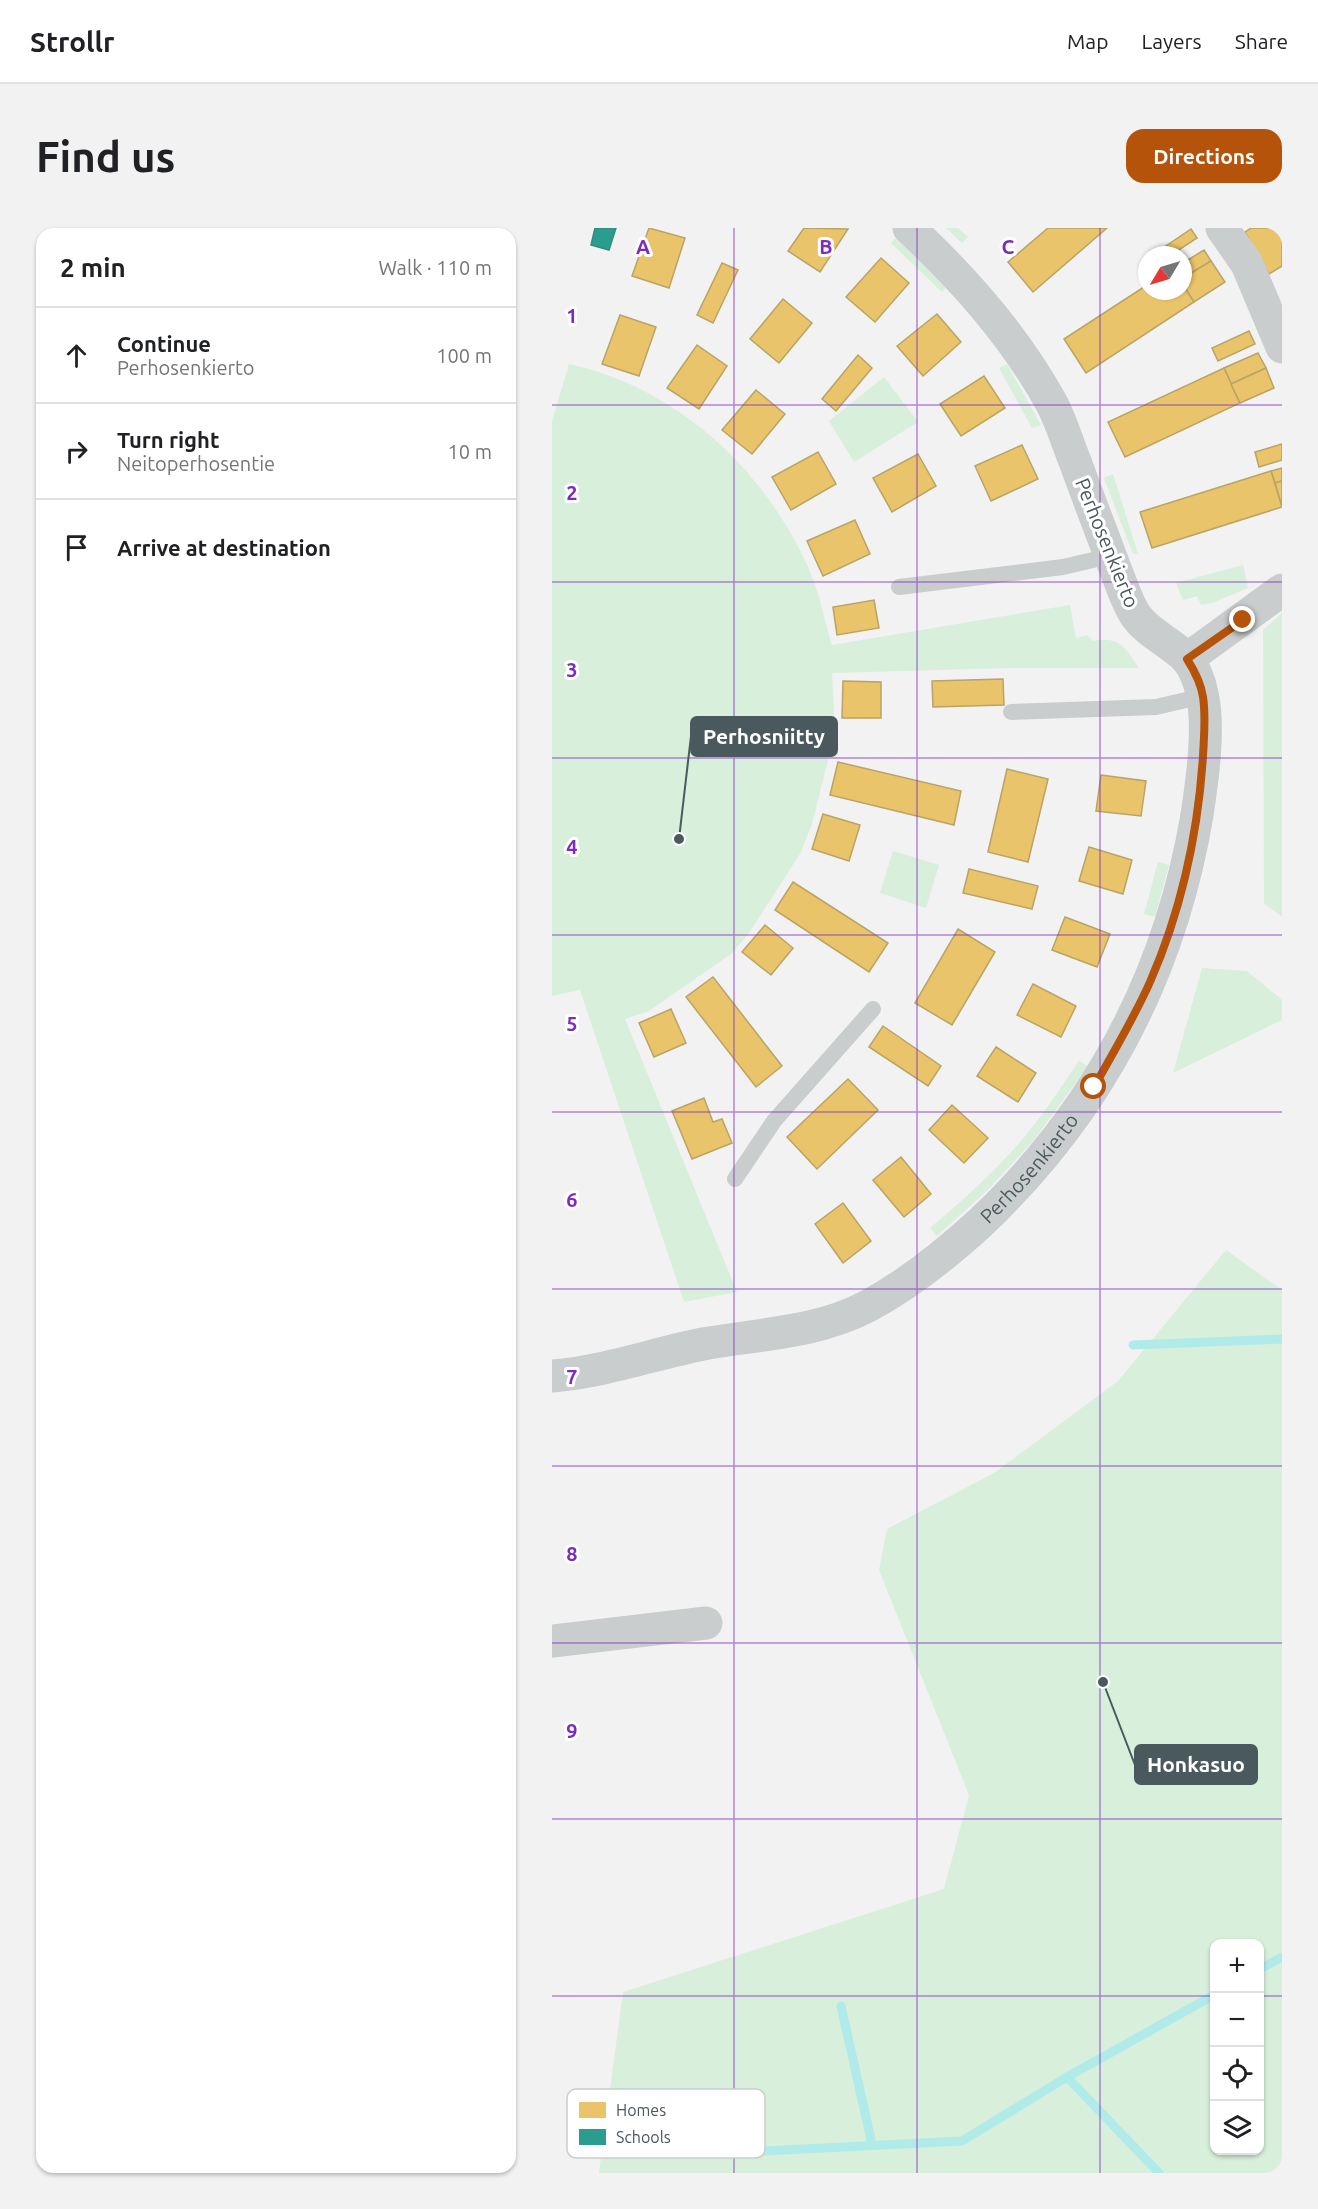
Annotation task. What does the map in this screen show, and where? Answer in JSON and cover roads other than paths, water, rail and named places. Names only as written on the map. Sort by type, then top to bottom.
[{"type":"street","name":"Perhosenkierto","points":[[552,1376],[568,1375],[703,1344],[805,1328],[843,1318],[897,1288],[948,1252],[1007,1197],[1049,1149],[1094,1087],[1150,981],[1169,932],[1189,864],[1201,789],[1205,724],[1203,696],[1194,671],[1187,659],[1153,634],[1136,615],[1110,556],[1053,406],[1013,343],[932,249],[909,228]]},
{"type":"street","points":[[1222,228],[1247,264],[1282,347]]},
{"type":"street","points":[[1187,659],[1282,590]]},
{"type":"street","points":[[552,1641],[706,1623]]},
{"type":"lane","points":[[899,587],[1063,567],[1110,556]]},
{"type":"lane","points":[[1011,712],[1156,707],[1203,696]]},
{"type":"lane","points":[[735,1179],[774,1121],[873,1009]]},
{"type":"waterway","points":[[1133,1345],[1282,1339]]},
{"type":"waterway","points":[[1264,1967],[1282,1957]]},
{"type":"waterway","points":[[765,2151],[962,2141],[1067,2077],[1210,1997]]},
{"type":"waterway","points":[[841,2006],[872,2144]]},
{"type":"waterway","points":[[1067,2077],[1159,2173]]},
{"type":"place","name":"Perhosniitty","points":[[679,839]]},
{"type":"place","name":"Honkasuo","points":[[1103,1682]]}]
